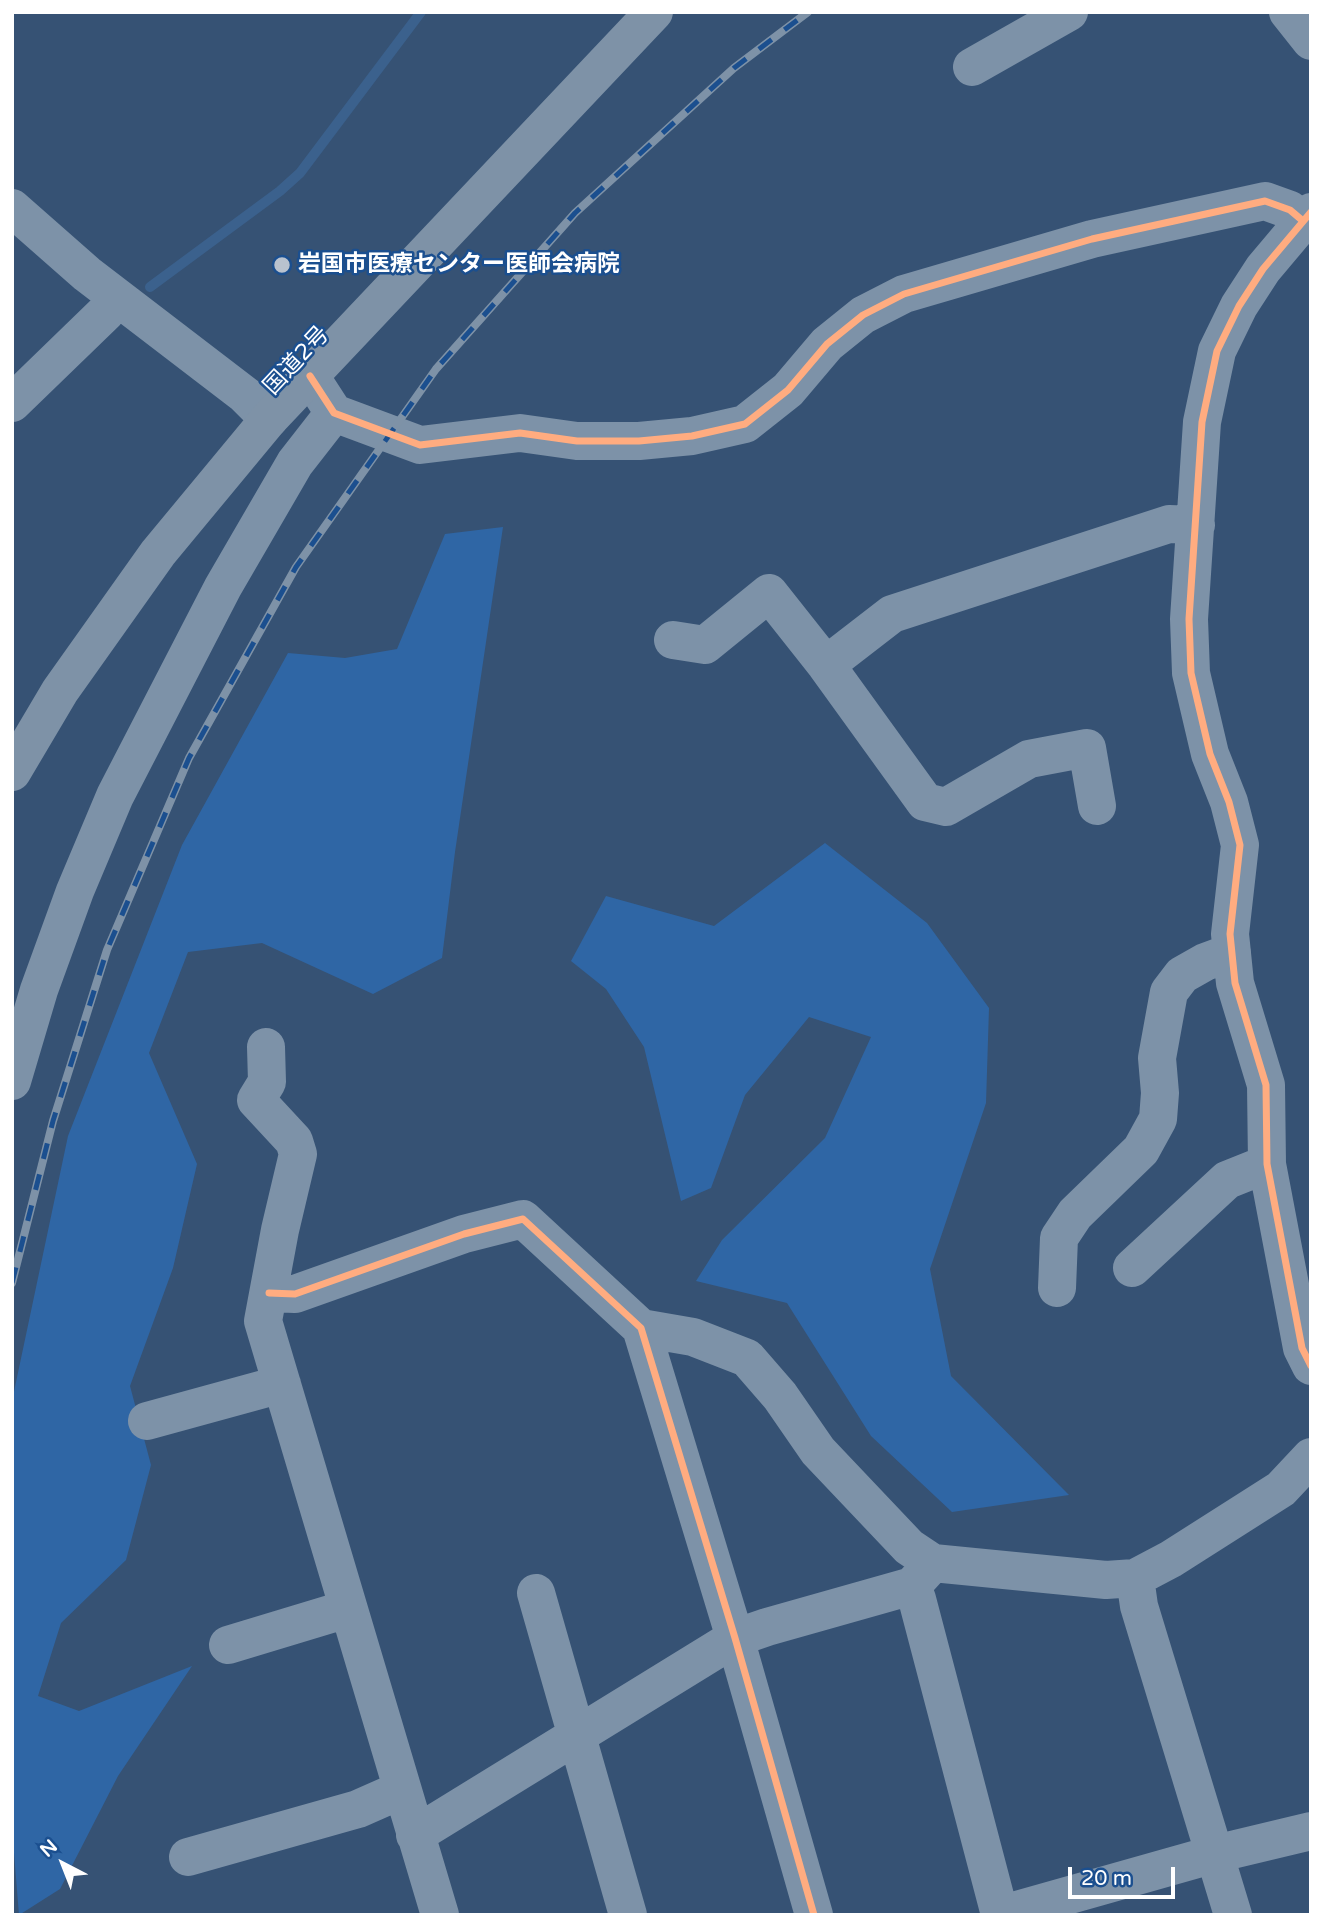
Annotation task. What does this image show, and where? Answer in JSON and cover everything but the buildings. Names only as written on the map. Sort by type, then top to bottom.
[{"type":"highway","name":"国道2号","points":[[12,772],[60,691],[158,553],[269,419],[654,12]]},
{"type":"street","points":[[972,67],[1069,12]]},
{"type":"street","points":[[1288,12],[1311,41]]},
{"type":"street","points":[[310,376],[334,413],[420,445],[520,433],[577,441],[639,441],[692,436],[745,424],[788,390],[827,344],[863,315],[904,294],[1092,239],[1265,201],[1307,216],[1263,269],[1239,306],[1217,351],[1202,422],[1188,620],[1191,673],[1210,754],[1240,845],[1230,934],[1235,983],[1266,1085],[1267,1164],[1302,1348],[1311,1366]]},
{"type":"street","points":[[12,208],[87,274],[245,395],[269,419]]},
{"type":"street","points":[[12,403],[118,298]]},
{"type":"street","points":[[12,1081],[75,891],[115,796],[223,587],[295,463],[334,413]]},
{"type":"street","points":[[826,665],[892,614],[1169,524],[1196,525]]},
{"type":"street","points":[[673,640],[705,645],[769,593],[826,665],[925,802],[946,807],[1029,759],[1087,748],[1097,806]]},
{"type":"street","points":[[1057,1288],[1059,1238],[1075,1214],[1141,1150],[1158,1119],[1160,1093],[1157,1058],[1169,992],[1182,975],[1205,962],[1232,952]]},
{"type":"street","points":[[266,1047],[267,1083],[256,1100],[293,1142],[298,1154],[262,1321],[440,1915]]},
{"type":"street","points":[[1132,1268],[1227,1180],[1267,1164]]},
{"type":"street","points":[[269,1293],[295,1294],[464,1234],[523,1219],[640,1328],[735,1638],[814,1915]]},
{"type":"street","points":[[640,1328],[693,1337],[747,1358],[780,1396],[818,1451],[909,1547],[922,1574],[917,1599],[1000,1915],[1216,1854],[1311,1831]]},
{"type":"street","points":[[147,1421],[282,1384]]},
{"type":"street","points":[[415,1835],[735,1638],[922,1574],[1106,1580],[1135,1578],[1171,1559],[1281,1489],[1310,1460]]},
{"type":"street","points":[[1135,1578],[1139,1606],[1233,1915]]},
{"type":"street","points":[[536,1593],[628,1915]]},
{"type":"street","points":[[228,1645],[348,1609]]},
{"type":"street","points":[[188,1857],[358,1809],[401,1790]]},
{"type":"shaded area","points":[[503,527],[442,958],[373,994],[262,943],[188,952],[149,1053],[197,1164],[173,1268],[130,1386],[151,1465],[126,1560],[61,1623],[38,1696],[79,1711],[192,1666],[118,1776],[60,1889],[19,1915],[12,1828],[12,1401],[68,1136],[182,845],[288,653],[345,658],[397,649],[445,534]]},
{"type":"shaded area","points":[[825,843],[927,923],[989,1008],[986,1103],[930,1269],[951,1376],[1069,1495],[952,1512],[871,1436],[787,1303],[696,1281],[722,1240],[825,1138],[871,1037],[809,1017],[745,1095],[711,1188],[681,1201],[644,1047],[606,989],[571,961],[606,896],[714,926]]},
{"type":"waterway","points":[[150,287],[280,191],[300,173],[421,12]]},
{"type":"railway","points":[[12,1283],[53,1121],[107,950],[189,758],[296,567],[436,369],[575,213],[734,68],[808,12]]},
{"type":"cycle path","points":[[310,376],[334,413],[420,445],[520,433],[577,441],[639,441],[692,436],[745,424],[788,390],[827,344],[863,315],[904,294],[1092,239],[1265,201],[1290,210],[1303,221]]},
{"type":"cycle path","points":[[1311,212],[1263,269],[1239,306],[1217,351],[1202,422],[1189,619],[1191,673],[1210,754],[1229,802],[1240,845],[1230,934],[1235,983],[1266,1085],[1267,1164],[1302,1348],[1311,1366]]},
{"type":"cycle path","points":[[269,1293],[295,1294],[464,1234],[523,1219],[641,1328],[735,1638],[814,1915]]},
{"type":"place","name":"岩国市医療センター医師会病院","points":[[282,265]]}]
